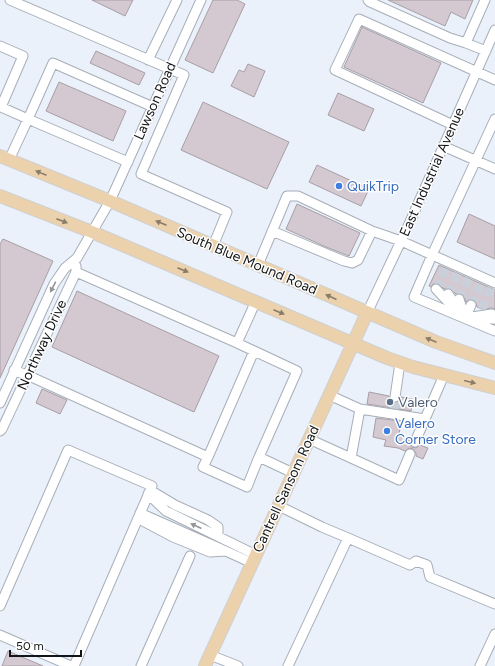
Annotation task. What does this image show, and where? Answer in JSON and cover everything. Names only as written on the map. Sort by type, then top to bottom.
[{"type":"main road","name":"South Blue Mound Road","points":[[4,158],[110,201],[436,342],[495,363]]},
{"type":"main road","points":[[0,196],[92,232],[400,363],[495,388]]},
{"type":"main road","name":"Cantrell Sansom Road","points":[[205,666],[367,313]]},
{"type":"street","points":[[10,0],[184,75],[141,174]]},
{"type":"street","points":[[148,60],[177,0]]},
{"type":"street","name":"Lawson Road","points":[[110,201],[201,0]]},
{"type":"street","points":[[368,0],[446,36],[486,51]]},
{"type":"street","points":[[466,43],[485,0]]},
{"type":"street","points":[[453,125],[335,70],[359,19],[495,80]]},
{"type":"street","name":"East Industrial Avenue","points":[[367,313],[409,224],[495,30]]},
{"type":"street","points":[[0,46],[23,56],[0,107],[127,165],[141,174],[227,212],[213,246]]},
{"type":"street","points":[[4,158],[28,119],[53,63],[153,107]]},
{"type":"street","points":[[495,121],[432,255],[414,297],[495,332]]},
{"type":"street","points":[[444,146],[495,169]]},
{"type":"street","points":[[258,265],[287,196],[298,196],[372,231],[432,255],[482,281]]},
{"type":"street","name":"Northway Drive","points":[[0,403],[54,284],[65,268],[77,258],[110,201]]},
{"type":"street","points":[[272,230],[344,261],[352,263],[358,260],[372,231]]},
{"type":"street","name":"Northway Drive","points":[[0,431],[76,272],[77,258]]},
{"type":"street","points":[[446,268],[494,286]]},
{"type":"street","points":[[76,272],[237,343],[297,371],[247,487],[203,467],[254,351]]},
{"type":"street","points":[[458,273],[482,281]]},
{"type":"street","points":[[469,278],[482,281]]},
{"type":"street","points":[[436,289],[465,318],[494,317]]},
{"type":"street","points":[[448,294],[465,318]]},
{"type":"street","points":[[459,299],[465,318]]},
{"type":"street","points":[[237,343],[256,301]]},
{"type":"street","points":[[465,318],[471,305]]},
{"type":"street","points":[[465,318],[482,309]]},
{"type":"street","points":[[395,397],[400,363]]},
{"type":"street","points":[[14,370],[208,456]]},
{"type":"street","points":[[415,442],[444,375]]},
{"type":"street","points":[[329,395],[360,409],[393,412],[425,419]]},
{"type":"street","points":[[351,458],[360,409]]},
{"type":"street","points":[[309,439],[399,480],[410,454]]},
{"type":"street","points":[[0,606],[68,450],[152,486],[72,666],[0,635]]},
{"type":"street","points":[[259,457],[293,473]]},
{"type":"street","points":[[149,492],[208,520],[218,528],[218,536],[254,559]]},
{"type":"street","points":[[279,506],[322,527],[410,565],[416,561],[427,565],[430,577],[495,604]]},
{"type":"street","points":[[139,516],[227,551],[254,559]]},
{"type":"street","points":[[288,666],[348,538]]},
{"type":"street","points":[[141,666],[190,556]]},
{"type":"street","points":[[480,666],[495,634]]},
{"type":"street","points":[[210,655],[238,666]]},
{"type":"building","points":[[92,0],[133,0],[125,16]]},
{"type":"building","points":[[213,0],[237,0],[245,4],[213,73],[185,60]]},
{"type":"building","points":[[388,0],[473,0],[465,19],[451,12],[445,26]]},
{"type":"building","points":[[362,27],[441,63],[423,103],[344,67]]},
{"type":"building","points":[[96,51],[145,73],[139,85],[90,63]]},
{"type":"building","points":[[248,64],[265,71],[254,97],[231,86],[239,70],[244,72]]},
{"type":"building","points":[[59,82],[126,111],[113,141],[46,111]]},
{"type":"building","points":[[338,93],[374,109],[364,131],[328,115]]},
{"type":"building","points":[[203,102],[289,142],[267,189],[181,150]]},
{"type":"building","name":"QuikTrip","points":[[317,165],[369,189],[361,206],[309,182]]},
{"type":"building","name":"QuikTrip","points":[[297,204],[360,233],[349,256],[286,229]]},
{"type":"building","points":[[469,214],[495,226],[495,259],[457,242]]},
{"type":"building","points":[[3,239],[53,261],[0,378],[0,244]]},
{"type":"building","points":[[439,265],[495,290],[495,309],[482,309],[477,307],[476,302],[470,299],[466,302],[463,294],[456,294],[448,288],[444,289],[438,283],[434,283],[431,287],[429,286]]},
{"type":"building","points":[[77,291],[219,356],[194,412],[52,347]]},
{"type":"building","points":[[42,389],[67,400],[60,414],[36,403]]},
{"type":"building","name":"Valero","points":[[369,392],[389,396],[390,400],[394,403],[398,402],[401,397],[413,399],[411,411],[367,404]]},
{"type":"building","name":"Valero Corner Store","points":[[376,418],[401,421],[399,435],[409,440],[412,447],[416,448],[420,445],[428,448],[423,459],[416,456],[413,449],[409,448],[405,451],[398,448],[384,446],[386,440],[373,437]]},
{"type":"building","points":[[8,651],[43,666],[2,666]]},
{"type":"tunnel","points":[[436,289],[446,268]]},
{"type":"tunnel","points":[[448,294],[458,273]]},
{"type":"tunnel","points":[[459,299],[469,278]]},
{"type":"tunnel","points":[[471,305],[481,284]]},
{"type":"tunnel","points":[[482,309],[491,288]]},
{"type":"tunnel","points":[[394,410],[395,397]]},
{"type":"place","name":"QuikTrip","points":[[339,186]]},
{"type":"place","name":"Valero","points":[[390,402]]},
{"type":"place","name":"Valero Corner Store","points":[[387,431]]}]
